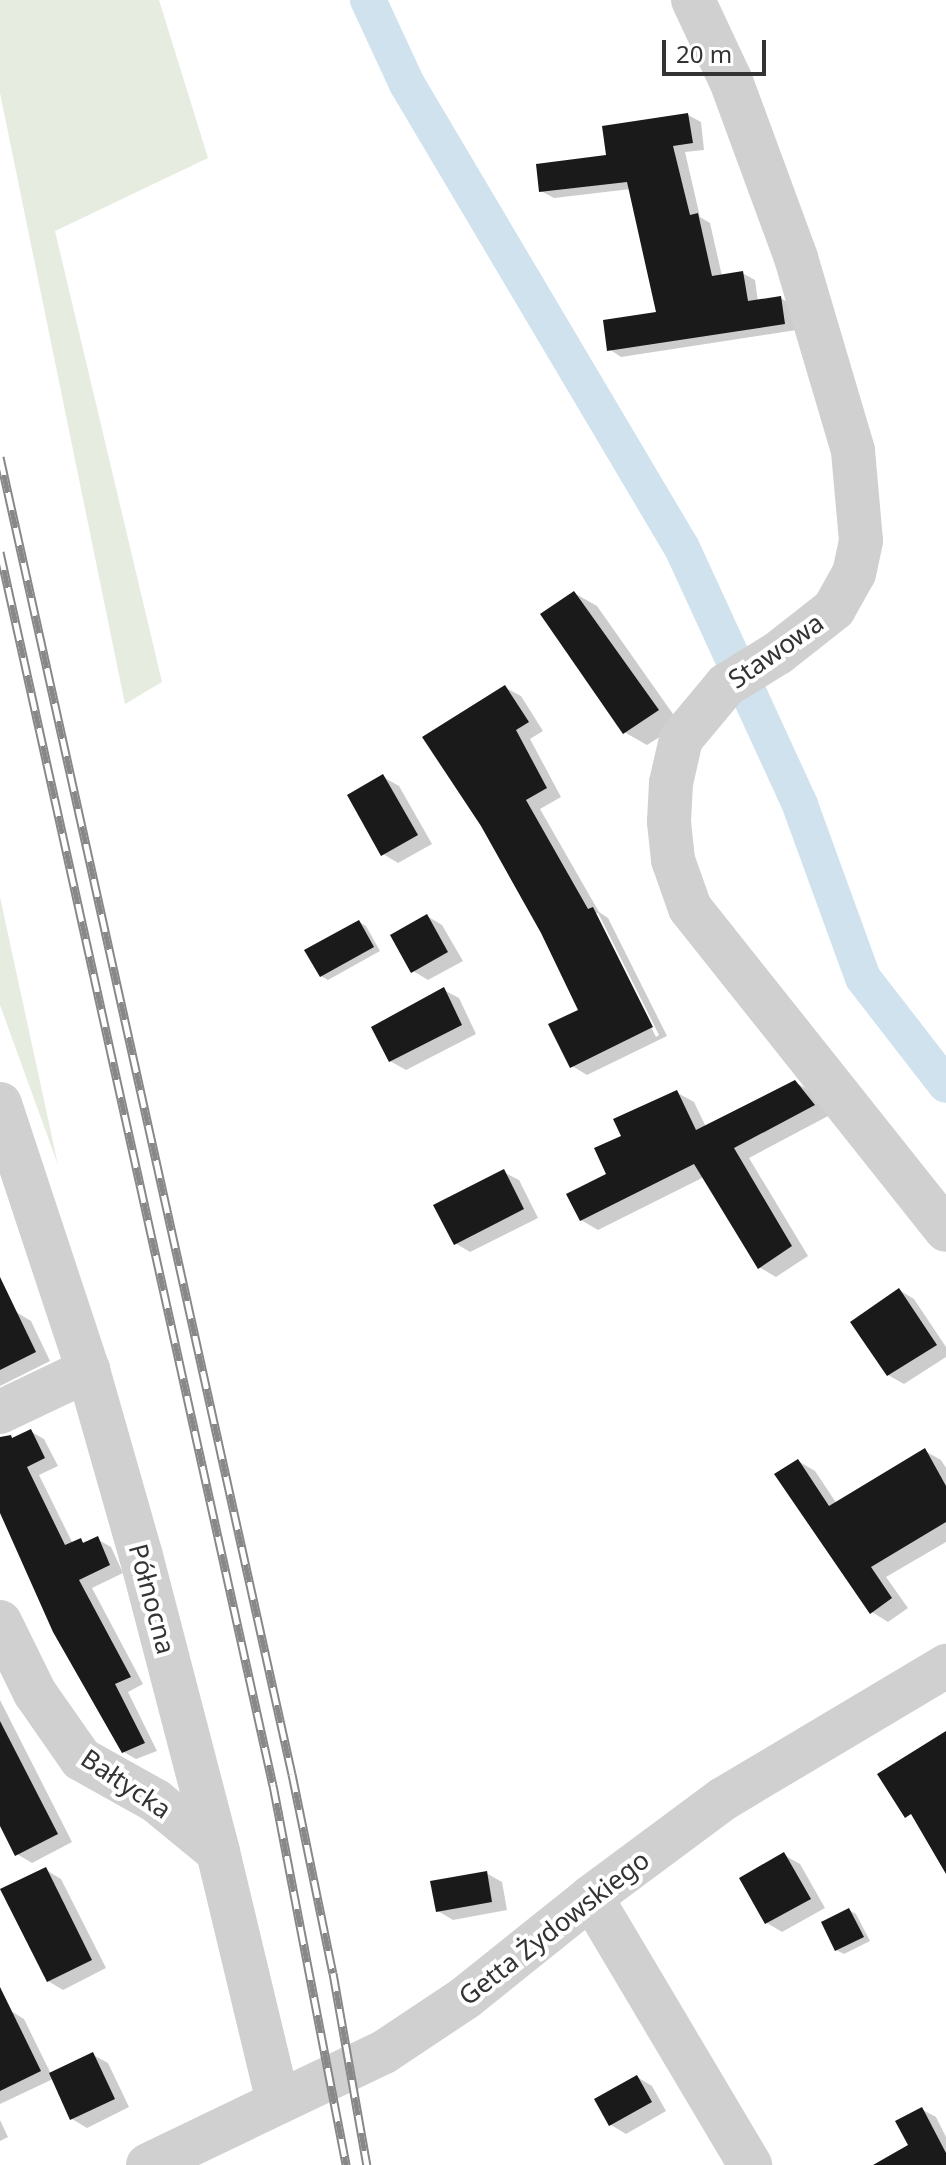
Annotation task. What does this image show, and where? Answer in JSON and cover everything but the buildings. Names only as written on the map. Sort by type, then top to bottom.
[{"type":"street","name":"Stawowa","points":[[693,0],[731,81],[796,258],[853,451],[861,541],[854,573],[834,609],[778,653],[726,685],[681,739],[671,783],[669,822],[673,860],[690,908],[946,1230]]},
{"type":"street","name":"Północna","points":[[0,1104],[88,1370],[141,1556],[218,1852],[278,2102]]},
{"type":"street","points":[[0,1412],[88,1370]]},
{"type":"street","name":"Bałtycka","points":[[0,1622],[35,1693],[81,1759],[156,1801],[218,1852]]},
{"type":"street","name":"Getta Żydowskiego","points":[[148,2165],[351,2070],[414,2032],[465,1998],[591,1897],[723,1799],[946,1666]]},
{"type":"street","points":[[591,1897],[750,2165]]},
{"type":"shaded area","points":[[0,0],[159,0],[208,158],[55,231],[162,682],[125,704],[0,93]]},
{"type":"shaded area","points":[[0,897],[58,1165],[0,1005]]},
{"type":"waterway","points":[[368,0],[407,84],[682,548],[800,805],[863,978],[946,1085]]},
{"type":"railway","points":[[0,457],[292,1774],[333,1973],[367,2165]]},
{"type":"railway","points":[[0,552],[273,1785],[346,2165]]}]
